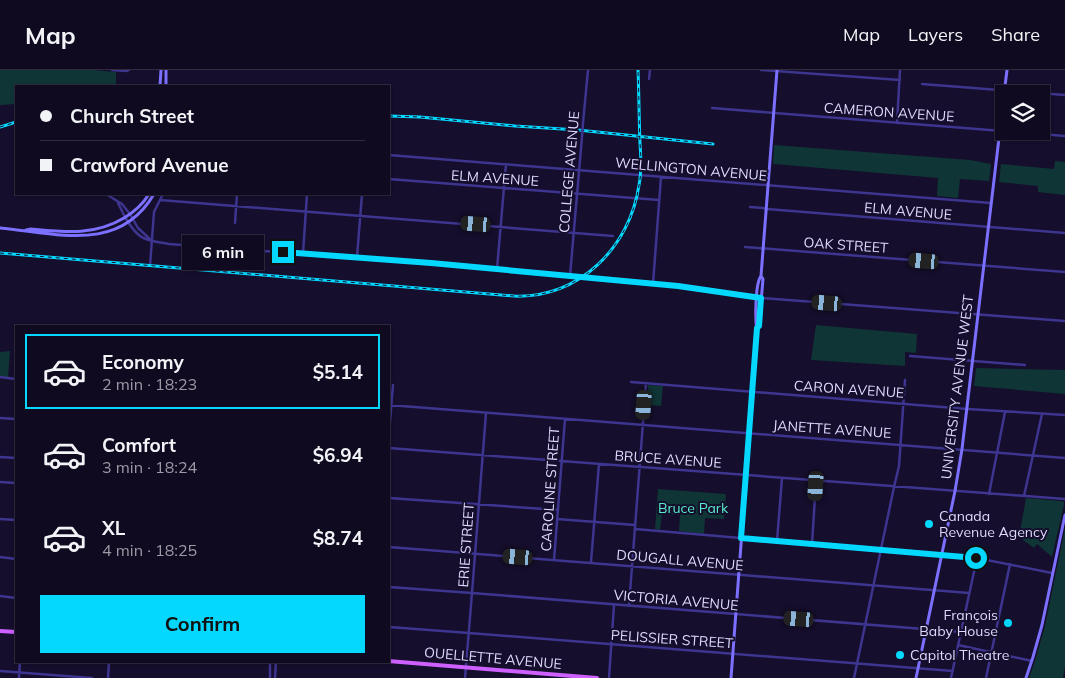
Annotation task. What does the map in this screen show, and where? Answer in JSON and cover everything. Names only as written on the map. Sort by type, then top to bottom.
[{"type":"main road","points":[[160,85],[161,70]]},
{"type":"main road","points":[[166,70],[166,85]]},
{"type":"main road","name":"UNIVERSITY AVENUE WEST","points":[[1005,85],[1007,70]]},
{"type":"main road","points":[[731,678],[757,328],[759,326],[759,278],[762,276],[777,71]]},
{"type":"main road","name":"UNIVERSITY AVENUE WEST","points":[[916,678],[962,450],[999,140]]},
{"type":"main road","points":[[24,230],[88,232],[110,225],[126,217],[140,207],[148,195]]},
{"type":"main road","points":[[0,228],[67,236],[90,235],[107,231],[133,220],[148,204],[153,195]]},
{"type":"main road","points":[[1026,678],[1042,625],[1065,514]]},
{"type":"main road","points":[[0,631],[15,632]]},
{"type":"main road","name":"OUELLETTE AVENUE","points":[[390,661],[597,678]]},
{"type":"street","points":[[112,70],[129,70]]},
{"type":"street","name":"COLLEGE AVENUE","points":[[570,276],[588,70]]},
{"type":"street","points":[[649,79],[650,70]]},
{"type":"street","points":[[761,70],[900,80]]},
{"type":"street","points":[[896,123],[900,70]]},
{"type":"street","points":[[922,84],[995,92]]},
{"type":"street","points":[[1050,95],[1065,95]]},
{"type":"street","name":"CAMERON AVENUE","points":[[712,108],[995,131]]},
{"type":"street","name":"CAMERON AVENUE","points":[[1050,135],[1065,136]]},
{"type":"street","name":"WELLINGTON AVENUE","points":[[390,155],[991,203]]},
{"type":"street","points":[[497,270],[506,164]]},
{"type":"street","points":[[653,284],[661,177]]},
{"type":"street","name":"ELM AVENUE","points":[[390,180],[659,200]]},
{"type":"street","points":[[107,195],[122,204],[138,228],[152,241]]},
{"type":"street","points":[[150,266],[154,212],[162,195]]},
{"type":"street","points":[[235,223],[237,195]]},
{"type":"street","points":[[303,253],[308,195]]},
{"type":"street","points":[[357,257],[362,195]]},
{"type":"street","points":[[160,200],[613,236]]},
{"type":"street","points":[[117,202],[132,228],[141,237],[146,240],[170,244],[357,257],[570,276],[694,288],[759,298],[1065,321]]},
{"type":"street","name":"ELM AVENUE","points":[[750,207],[1065,233]]},
{"type":"street","name":"OAK STREET","points":[[745,247],[1065,272]]},
{"type":"street","points":[[910,356],[1025,365]]},
{"type":"street","points":[[0,378],[15,379]]},
{"type":"street","points":[[854,678],[899,466],[905,380]]},
{"type":"street","name":"CARON AVENUE","points":[[631,382],[1065,415]]},
{"type":"street","points":[[629,606],[646,383]]},
{"type":"street","points":[[390,406],[393,385]]},
{"type":"street","name":"JANETTE AVENUE","points":[[390,406],[1065,458]]},
{"type":"street","points":[[989,494],[1005,411]]},
{"type":"street","name":"ERIE STREET","points":[[465,678],[486,413]]},
{"type":"street","points":[[1024,496],[1042,414]]},
{"type":"street","points":[[0,418],[15,419]]},
{"type":"street","name":"CAROLINE STREET","points":[[554,560],[565,419]]},
{"type":"street","name":"BRUCE AVENUE","points":[[390,448],[1065,499]]},
{"type":"street","points":[[0,457],[15,458]]},
{"type":"street","points":[[591,563],[599,464]]},
{"type":"street","points":[[777,541],[782,478]]},
{"type":"street","points":[[812,544],[816,481]]},
{"type":"street","points":[[0,482],[15,483]]},
{"type":"street","points":[[390,498],[558,510]]},
{"type":"street","points":[[0,519],[15,520]]},
{"type":"street","points":[[557,519],[635,525]]},
{"type":"street","points":[[635,529],[976,558],[1052,573]]},
{"type":"street","name":"DOUGALL AVENUE","points":[[390,547],[969,593]]},
{"type":"street","points":[[0,558],[15,559]]},
{"type":"street","points":[[951,678],[976,558]]},
{"type":"street","points":[[986,678],[1010,564]]},
{"type":"street","name":"VICTORIA AVENUE","points":[[390,587],[961,632]]},
{"type":"street","points":[[0,596],[15,598]]},
{"type":"street","points":[[609,678],[614,605]]},
{"type":"street","name":"PELISSIER STREET","points":[[390,627],[953,671]]},
{"type":"street","points":[[958,646],[1032,661]]},
{"type":"street","points":[[19,678],[20,663]]},
{"type":"street","points":[[108,678],[109,663]]},
{"type":"street","points":[[270,663],[270,678]]},
{"type":"street","points":[[275,678],[276,663]]},
{"type":"street","points":[[0,671],[92,678]]},
{"type":"green space","points":[[0,70],[94,70],[116,72],[116,85],[15,85],[15,104],[0,105]]},
{"type":"green space","points":[[774,145],[970,160],[991,164],[989,181],[960,179],[958,198],[937,196],[938,178],[773,164]]},
{"type":"green space","points":[[1055,161],[1065,162],[1065,195],[1038,192],[1038,186],[999,182],[1001,164],[1054,169]]},
{"type":"green space","points":[[816,325],[917,334],[916,353],[905,352],[905,366],[811,360]]},
{"type":"green space","points":[[10,351],[8,378],[0,377],[0,352]]},
{"type":"green space","points":[[976,368],[1065,370],[1065,394],[974,386]]},
{"type":"green space","points":[[648,385],[663,386],[661,406],[647,405]]},
{"type":"green space","name":"Bruce Park","points":[[658,489],[726,494],[724,519],[705,518],[704,534],[679,531],[680,515],[662,514],[660,530],[655,529]]},
{"type":"green space","points":[[1026,498],[1064,502],[1052,557],[1037,544],[1034,548],[1019,537]]},
{"type":"green space","points":[[1065,528],[1065,667],[1063,678],[1029,678],[1045,626]]},
{"type":"railway","points":[[0,253],[514,296],[538,295],[560,289],[580,279],[598,265],[613,248],[625,229],[634,208],[641,169],[638,70]]},
{"type":"railway","points":[[390,116],[578,130],[713,144]]},
{"type":"railway","points":[[0,127],[15,122]]},
{"type":"place","name":"Canada Revenue Agency","points":[[929,524]]},
{"type":"place","name":"François Baby House","points":[[1008,623]]},
{"type":"place","name":"Capitol Theatre","points":[[900,655]]},
{"type":"route","points":[[283,252],[431,263],[678,286],[761,298],[741,538],[976,558]]}]
